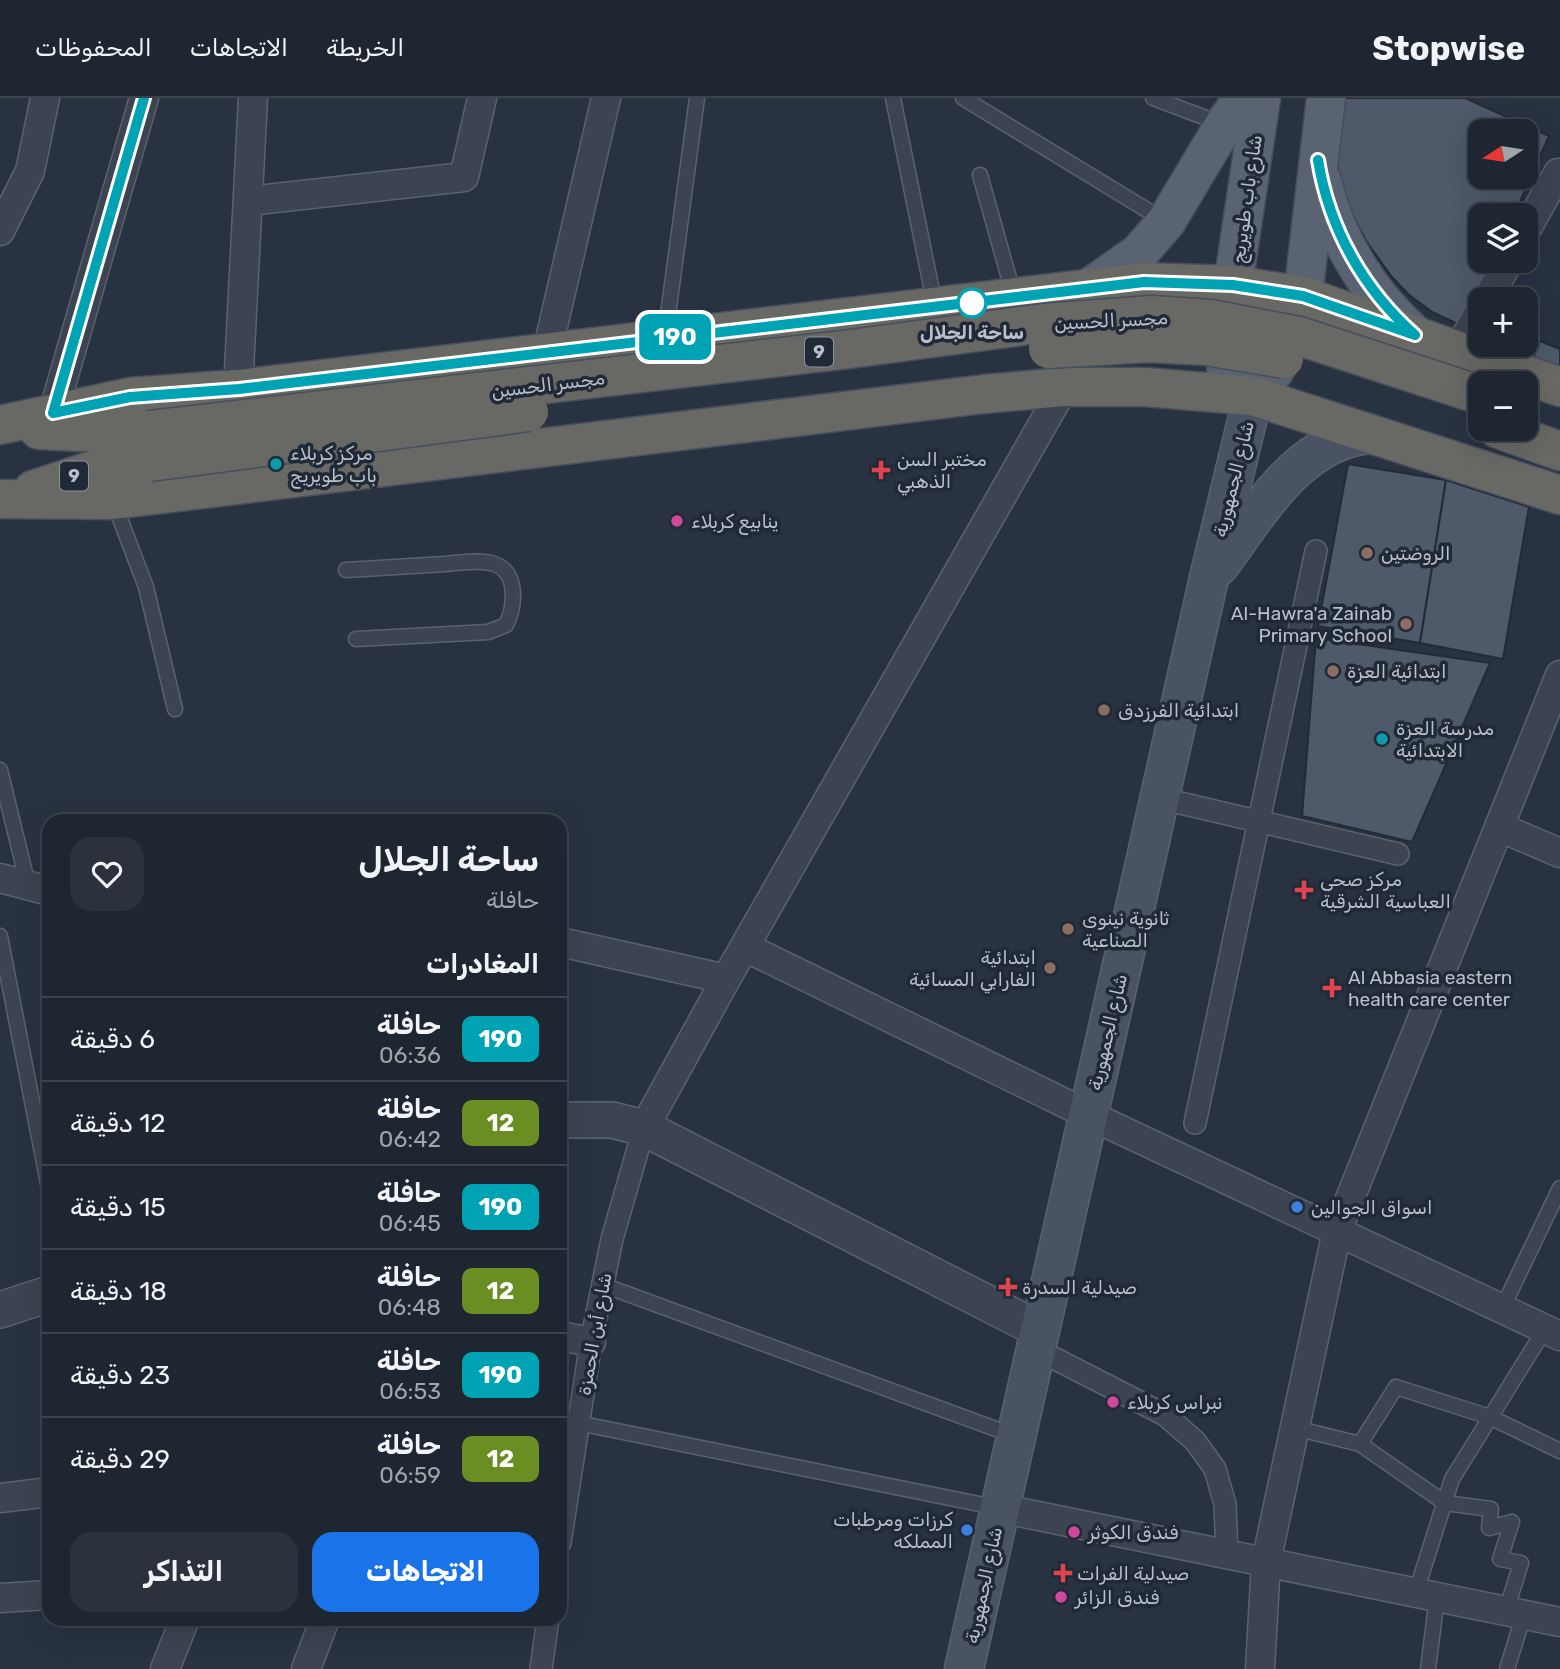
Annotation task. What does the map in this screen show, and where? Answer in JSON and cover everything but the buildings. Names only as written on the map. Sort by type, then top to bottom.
[{"type":"highway","points":[[0,427],[130,397],[239,389],[1144,282],[1233,285],[1303,296],[1560,387]]},
{"type":"highway","name":"مجسر الحسين","points":[[149,446],[1044,323],[1152,315],[1211,319],[1299,336],[1468,391]]},
{"type":"highway","name":"مجسر الحسين","points":[[149,446],[1048,349],[1149,343],[1206,346],[1287,360],[1468,418]]},
{"type":"highway","points":[[0,498],[113,500],[984,394],[1064,387],[1145,387],[1253,396],[1560,495]]},
{"type":"highway","points":[[1538,415],[1560,423]]},
{"type":"highway","name":"9","points":[[0,427],[80,432],[149,446]]},
{"type":"highway","points":[[1532,441],[1560,451]]},
{"type":"highway","name":"9","points":[[0,498],[40,489],[106,466],[149,446]]},
{"type":"main road","name":"شارع باب طويريج","points":[[1253,396],[1233,381],[1226,367],[1233,285],[1261,98]]},
{"type":"main road","points":[[1253,396],[1275,370],[1294,327],[1303,296],[1326,98]]},
{"type":"main road","points":[[1088,289],[1139,253],[1166,222],[1233,111]]},
{"type":"main road","points":[[1318,160],[1334,222],[1350,255],[1372,289],[1398,320],[1415,335]]},
{"type":"main road","name":"شارع الجمهورية","points":[[964,1669],[1209,578],[1253,396]]},
{"type":"main road","points":[[1209,578],[1267,501],[1298,467],[1334,441],[1351,435],[1371,434]]},
{"type":"street","points":[[0,231],[11,181],[30,171],[45,98]]},
{"type":"street","points":[[53,413],[144,98]]},
{"type":"street","points":[[239,389],[253,98]]},
{"type":"street","points":[[248,201],[464,177],[482,98]]},
{"type":"street","points":[[547,352],[606,98]]},
{"type":"street","points":[[1538,209],[1558,173]]},
{"type":"street","points":[[1458,351],[1468,333]]},
{"type":"street","points":[[644,1129],[744,947],[1064,387]]},
{"type":"street","points":[[1195,1123],[1316,551]]},
{"type":"street","points":[[1260,1669],[1266,1562],[1337,1231],[1560,676]]},
{"type":"street","points":[[1160,798],[1398,853]]},
{"type":"street","points":[[1499,827],[1560,853]]},
{"type":"street","points":[[0,878],[38,888]]},
{"type":"street","points":[[567,944],[726,979]]},
{"type":"street","points":[[744,947],[1089,1115],[1553,1332]]},
{"type":"street","points":[[567,1120],[612,1120],[644,1129],[1038,1339],[1165,1415],[1195,1441],[1215,1469],[1225,1504],[1227,1554]]},
{"type":"street","name":"شارع أبن الحمزة","points":[[567,1496],[591,1342],[612,1239],[644,1129]]},
{"type":"street","points":[[0,1310],[42,1296]]},
{"type":"street","points":[[567,1337],[591,1342]]},
{"type":"street","points":[[0,1498],[42,1493]]},
{"type":"street","points":[[999,1508],[1560,1622]]},
{"type":"street","points":[[0,1598],[42,1595]]},
{"type":"street","points":[[165,1669],[182,1626]]},
{"type":"street","points":[[306,1669],[322,1626]]},
{"type":"street","points":[[541,1669],[547,1626]]},
{"type":"lane","points":[[664,339],[697,98]]},
{"type":"lane","points":[[892,98],[936,307]]},
{"type":"lane","points":[[963,98],[1166,222]]},
{"type":"lane","points":[[1153,98],[1233,111]]},
{"type":"lane","points":[[980,175],[1015,298]]},
{"type":"lane","points":[[113,500],[146,587],[175,709]]},
{"type":"lane","points":[[346,569],[458,563],[495,564],[507,573],[513,592],[513,611],[506,625],[488,632],[356,639]]},
{"type":"lane","points":[[0,770],[38,888]]},
{"type":"lane","points":[[0,936],[42,1119]]},
{"type":"lane","points":[[1502,1309],[1560,1188]]},
{"type":"lane","points":[[603,1285],[1016,1436]]},
{"type":"lane","points":[[1427,1669],[1427,1595],[1452,1479],[1490,1417],[1553,1332]]},
{"type":"lane","points":[[1360,1444],[1396,1387],[1490,1417],[1560,1451]]},
{"type":"lane","points":[[578,1423],[999,1508]]},
{"type":"lane","points":[[1295,1428],[1360,1444],[1445,1503],[1491,1509],[1489,1528],[1512,1522],[1500,1559],[1521,1563],[1507,1669]]},
{"type":"bus line","name":"190","points":[[144,98],[53,413],[130,397],[239,389],[1144,282],[1246,286],[1303,296],[1415,335],[1398,320],[1356,266],[1334,222],[1318,160]]},
{"type":"place","name":"ساحة الجلال","points":[[972,303]]},
{"type":"place","name":"مركز كربلاء باب طويريج","points":[[276,464]]},
{"type":"place","name":"مختبر السن الذهبي","points":[[881,470]]},
{"type":"place","name":"ينابيع كربلاء","points":[[677,521]]},
{"type":"place","name":"الروضتين","points":[[1367,553]]},
{"type":"place","name":"Al-Hawra'a Zainab Primary School","points":[[1406,624]]},
{"type":"place","name":"ابتدائية العزة","points":[[1333,671]]},
{"type":"place","name":"ابتدائية الفرزدق","points":[[1104,710]]},
{"type":"place","name":"مدرسة العزة الابتدائية","points":[[1382,739]]},
{"type":"place","name":"مركز صحي العباسية الشرقية","points":[[1304,890]]},
{"type":"place","name":"ثانوية نينوى الصناعية","points":[[1068,929]]},
{"type":"place","name":"ابتدائية الفارابي المسائية","points":[[1050,968]]},
{"type":"place","name":"Al Abbasia eastern health care center","points":[[1332,988]]},
{"type":"place","name":"اسواق الجوالين","points":[[1297,1207]]},
{"type":"place","name":"صيدلية السدرة","points":[[1008,1287]]},
{"type":"place","name":"نبراس كربلاء","points":[[1113,1402]]},
{"type":"place","name":"كرزات ومرطبات المملكه","points":[[967,1530]]},
{"type":"place","name":"فندق الكوثر","points":[[1074,1532]]},
{"type":"place","name":"صيدلية الفرات","points":[[1063,1573]]},
{"type":"place","name":"فندق الزائر","points":[[1061,1597]]}]
